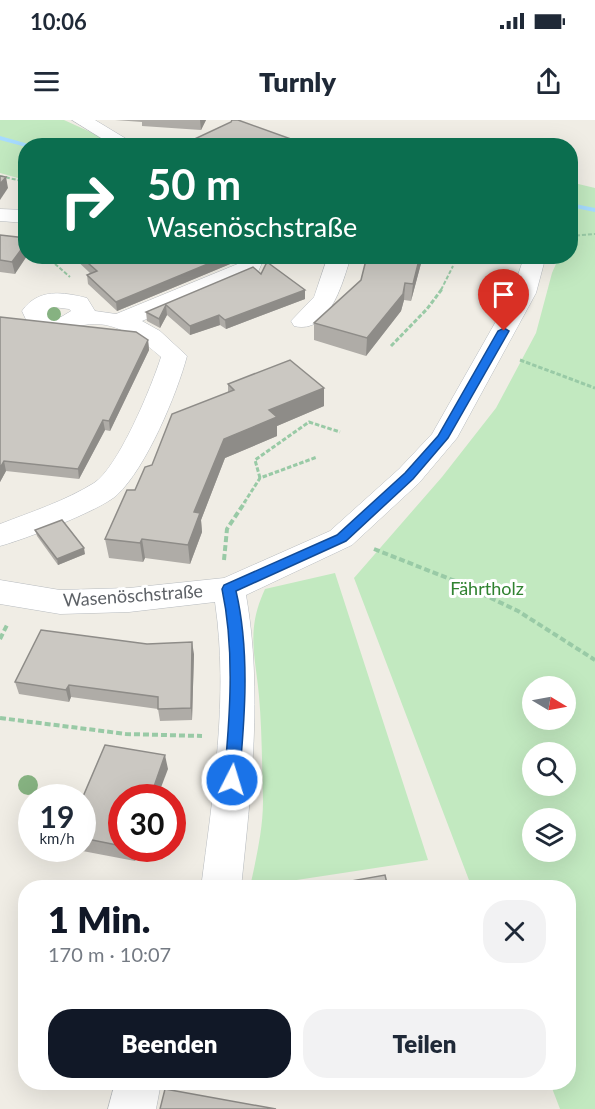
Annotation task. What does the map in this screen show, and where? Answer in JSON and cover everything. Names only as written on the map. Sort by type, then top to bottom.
[{"type":"street","points":[[81,120],[114,138]]},
{"type":"street","points":[[0,215],[18,216]]},
{"type":"street","points":[[120,321],[250,267],[251,264]]},
{"type":"street","points":[[303,321],[325,300],[337,264]]},
{"type":"street","name":"Wasenöschstraße","points":[[0,592],[60,602],[129,600],[229,589],[341,538],[409,476],[443,438],[524,293],[533,264]]},
{"type":"street","points":[[0,536],[73,506],[106,489],[125,466],[167,381],[174,356],[153,336],[130,322],[80,317]]},
{"type":"street","points":[[216,880],[236,734],[236,621],[229,589]]},
{"type":"street","points":[[132,1109],[136,1090]]},
{"type":"path","points":[[0,176],[18,180]]},
{"type":"path","points":[[578,235],[595,234]]},
{"type":"path","points":[[391,346],[432,305],[448,280],[453,266]]},
{"type":"path","points":[[493,350],[595,388]]},
{"type":"path","points":[[260,478],[255,460],[309,422],[340,432]]},
{"type":"path","points":[[229,589],[224,562],[228,529],[260,478],[317,458]]},
{"type":"path","points":[[372,548],[455,581],[518,611],[595,660]]},
{"type":"path","points":[[0,718],[65,728],[177,737],[236,734]]},
{"type":"green space","points":[[0,120],[64,120],[104,138],[18,138],[18,178],[0,173]]},
{"type":"green space","name":"Fährtholz","points":[[578,184],[595,188],[595,1109],[560,1109],[553,1090],[576,1090],[576,880],[469,880],[354,578],[442,477],[496,408],[536,333],[556,264],[578,264]]},
{"type":"green space","points":[[335,573],[428,860],[296,880],[252,880],[263,812],[260,709],[253,642],[255,617],[265,589]]},
{"type":"building","points":[[238,120],[288,138],[197,138]]},
{"type":"building","points":[[0,176],[6,177],[0,184]]},
{"type":"building","points":[[0,235],[18,237],[18,254],[12,262],[0,260]]},
{"type":"building","points":[[89,264],[208,264],[116,302],[87,275],[97,271]]},
{"type":"building","points":[[266,264],[270,264],[305,290],[225,320],[219,315],[190,326],[166,305],[159,319],[146,312],[253,267],[261,274]]},
{"type":"building","points":[[365,264],[418,264],[413,284],[405,283],[403,294],[367,338],[314,323],[361,280]]},
{"type":"building","points":[[0,317],[136,332],[148,340],[109,421],[103,420],[78,469],[4,461],[0,468]]},
{"type":"building","points":[[290,360],[324,388],[269,410],[277,417],[224,439],[194,512],[200,513],[188,545],[142,539],[140,543],[105,539],[127,490],[135,490],[145,467],[152,465],[172,414],[234,390],[228,384]]},
{"type":"building","points":[[62,520],[84,548],[57,559],[35,530]]},
{"type":"building","points":[[41,630],[147,644],[192,642],[191,708],[158,709],[158,697],[69,685],[66,690],[15,682]]},
{"type":"building","points":[[105,745],[165,755],[155,784],[108,784],[108,843],[96,841],[96,784],[88,784]]},
{"type":"building","points":[[385,875],[386,880],[356,880]]},
{"type":"building","points":[[165,1090],[171,1090],[276,1109],[160,1109]]},
{"type":"waterway","points":[[0,138],[18,143]]},
{"type":"waterway","points":[[578,207],[595,210]]},
{"type":"route","points":[[232,780],[236,734],[236,621],[229,589],[341,538],[409,476],[443,438],[504,331]]}]
